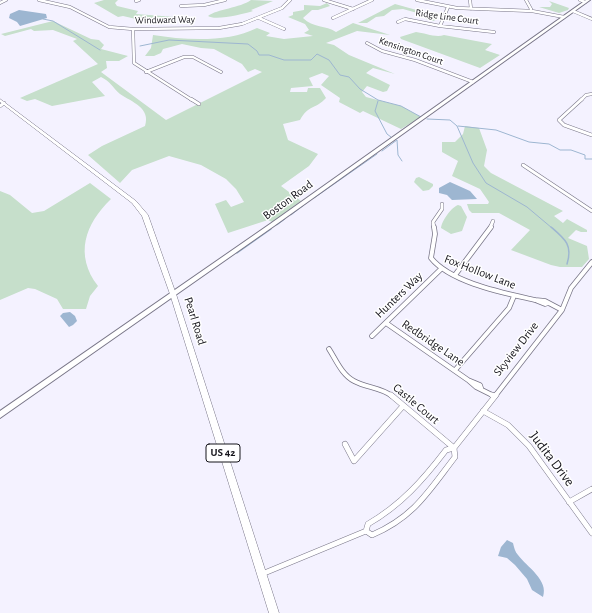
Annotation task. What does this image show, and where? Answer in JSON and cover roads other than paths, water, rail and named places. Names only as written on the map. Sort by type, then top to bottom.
[{"type":"main road","name":"Pearl Road","points":[[1,103],[142,209],[173,294],[274,613]]},
{"type":"street","points":[[0,3],[6,0]]},
{"type":"street","name":"Windward Way","points":[[39,0],[70,7],[109,27],[133,29],[219,28],[242,24],[282,8],[290,0]]},
{"type":"street","points":[[181,6],[204,5],[225,0]]},
{"type":"street","points":[[324,0],[353,9]]},
{"type":"street","points":[[333,18],[372,0]]},
{"type":"street","points":[[417,0],[448,7],[532,10],[564,17]]},
{"type":"street","points":[[470,0],[471,9]]},
{"type":"street","points":[[526,0],[532,10]]},
{"type":"street","name":"Boston Road","points":[[0,415],[473,82],[564,17],[584,0]]},
{"type":"street","points":[[440,26],[448,7]]},
{"type":"street","points":[[572,11],[592,19]]},
{"type":"street","points":[[259,18],[284,29]]},
{"type":"street","name":"Ridge Line Court","points":[[398,22],[405,19],[440,26],[494,32]]},
{"type":"street","points":[[133,29],[134,63],[146,72],[199,104]]},
{"type":"street","name":"Kensington Court","points":[[367,43],[382,51],[415,60],[473,82]]},
{"type":"street","points":[[146,72],[184,57],[193,57],[221,72]]},
{"type":"street","points":[[592,94],[586,95],[560,118],[560,122],[592,135]]},
{"type":"street","points":[[523,165],[579,204],[592,210]]},
{"type":"street","name":"Fox Hollow Lane","points":[[442,204],[442,209],[433,222],[435,234],[431,258],[432,262],[440,269],[455,275],[514,296],[535,300],[539,299],[562,310]]},
{"type":"street","points":[[455,275],[490,229],[493,220]]},
{"type":"street","name":"Skyview Drive","points":[[366,531],[368,524],[387,514],[410,495],[446,450],[454,448],[562,310],[571,288],[592,262]]},
{"type":"street","name":"Hunters Way","points":[[372,336],[440,269]]},
{"type":"street","points":[[456,369],[509,308],[514,296]]},
{"type":"street","name":"Redbridge Lane","points":[[386,323],[456,369],[474,386],[481,388],[494,396]]},
{"type":"street","name":"Castle Court","points":[[330,349],[343,372],[348,377],[360,384],[383,390],[454,448]]},
{"type":"street","points":[[344,444],[354,462],[404,406]]},
{"type":"street","name":"Judita Drive","points":[[483,411],[508,426],[520,436],[539,458],[592,533]]},
{"type":"street","name":"Skyview Drive","points":[[366,531],[372,536],[396,524],[410,513],[419,504],[455,457],[454,448]]},
{"type":"street","points":[[570,502],[592,489]]},
{"type":"street","name":"Skyview Drive","points":[[262,574],[366,531]]},
{"type":"water","points":[[19,10],[46,14],[47,18],[20,26],[17,22],[9,18],[10,14]]},
{"type":"water","points":[[450,182],[470,191],[477,199],[452,200],[447,195],[439,193],[439,188]]},
{"type":"water","points":[[70,312],[75,316],[77,321],[69,327],[60,316],[63,313]]},
{"type":"water","points":[[507,540],[513,543],[517,554],[540,579],[544,591],[543,597],[532,590],[527,579],[515,565],[507,558],[498,556],[501,547]]},
{"type":"waterway","points":[[43,19],[53,21],[100,50]]},
{"type":"waterway","points":[[140,46],[169,40],[248,44],[257,51],[259,55],[269,55],[284,60],[311,60],[317,54],[329,60],[340,75],[349,77],[360,89],[378,100],[401,106],[421,117]]},
{"type":"waterway","points":[[378,101],[375,111],[387,134],[391,137]]},
{"type":"waterway","points":[[427,119],[450,120],[457,126],[473,163],[486,183],[527,207],[552,228]]},
{"type":"waterway","points":[[458,126],[496,130],[529,142],[549,144],[560,150],[571,150],[585,155],[585,159],[592,159]]},
{"type":"waterway","points":[[382,151],[397,140],[398,155],[402,161]]},
{"type":"waterway","points":[[314,198],[377,154]]},
{"type":"waterway","points":[[291,215],[309,201]]},
{"type":"waterway","points":[[277,225],[285,219]]},
{"type":"waterway","points":[[551,227],[564,239],[568,247],[569,257],[567,264]]},
{"type":"waterway","points":[[237,253],[271,229]]}]
